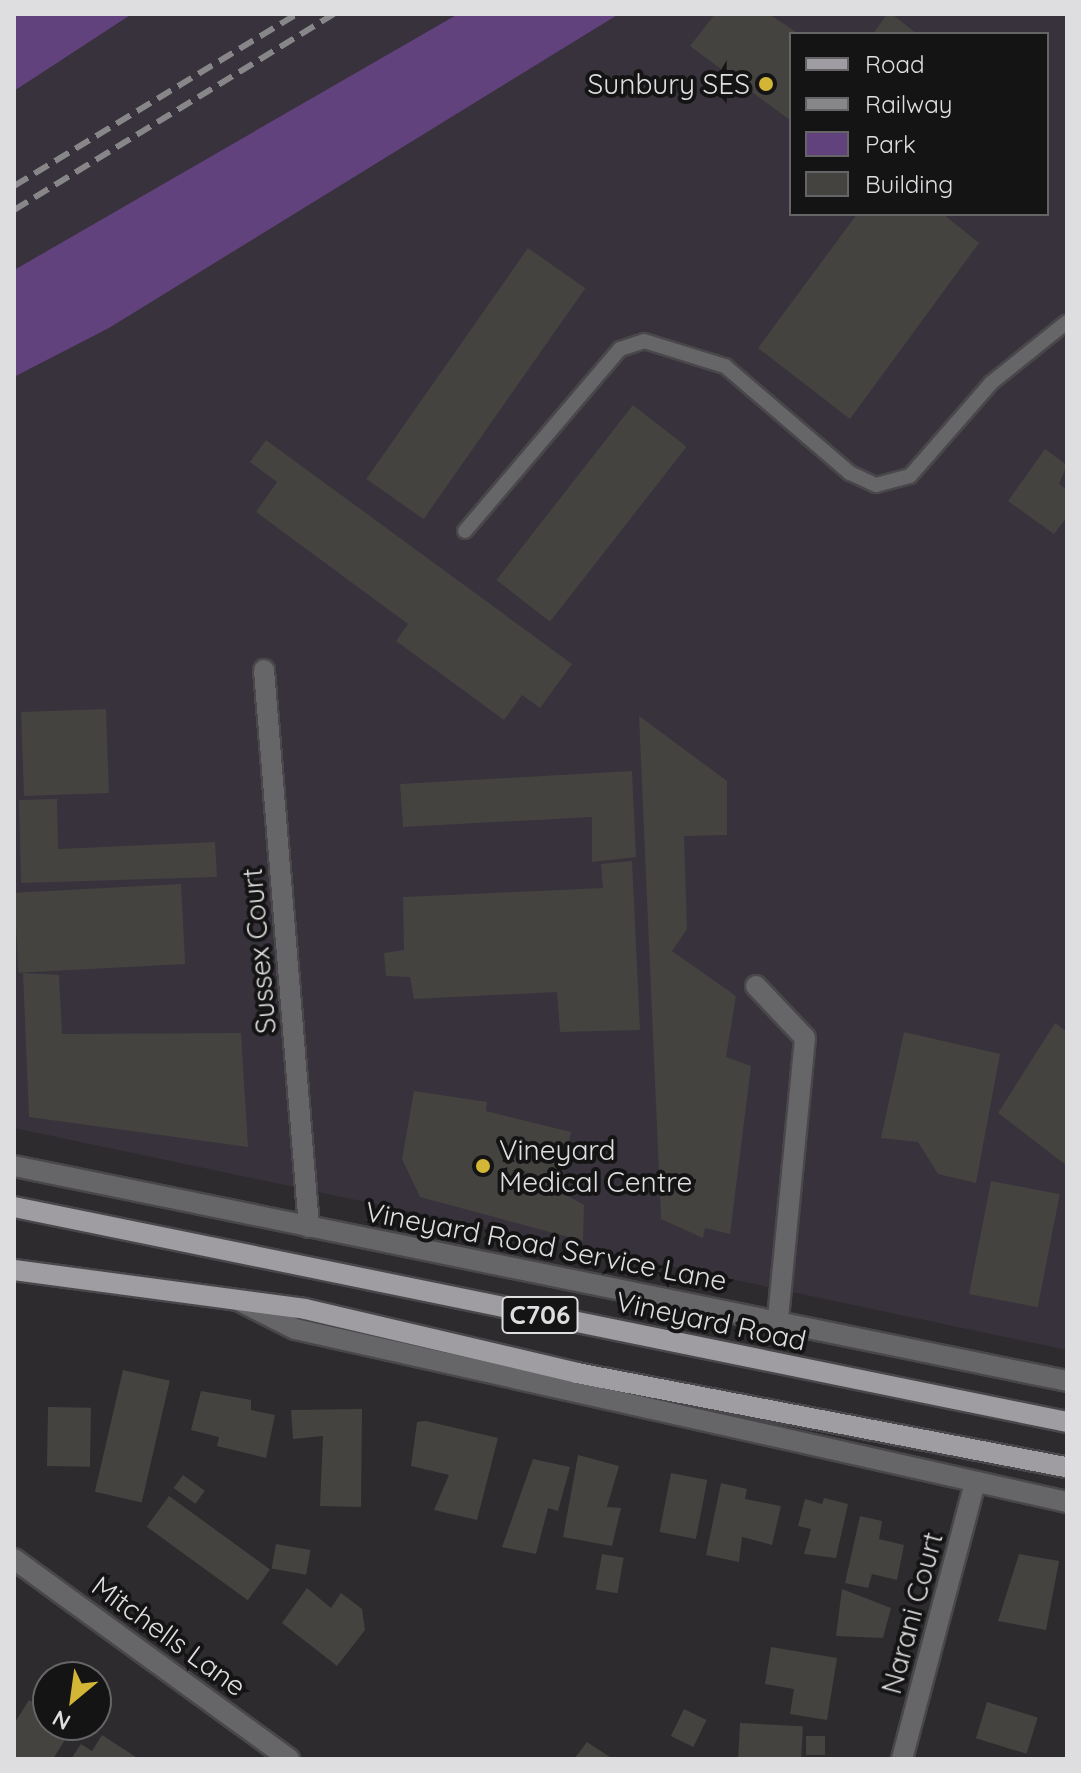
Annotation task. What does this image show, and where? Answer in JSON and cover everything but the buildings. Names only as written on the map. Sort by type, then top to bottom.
[{"type":"main road","name":"Vineyard Road","points":[[14,1207],[1067,1422]]},
{"type":"main road","name":"C706","points":[[14,1270],[233,1297],[577,1373],[1067,1467]]},
{"type":"street","name":"Sussex Court","points":[[264,670],[309,1227]]},
{"type":"street","points":[[756,986],[805,1038],[778,1320]]},
{"type":"street","name":"Vineyard Road Service Lane","points":[[14,1166],[1067,1381]]},
{"type":"street","points":[[233,1297],[295,1329],[1067,1502]]},
{"type":"street","name":"Narani Court","points":[[902,1759],[975,1482]]},
{"type":"street","name":"Mitchells Lane","points":[[14,1559],[289,1759]]},
{"type":"lane","points":[[465,531],[620,349],[644,341],[725,366],[850,473],[892,484],[930,456],[991,383],[1067,322]]},
{"type":"shaded area","points":[[132,14],[458,14],[14,270],[14,91]]},
{"type":"shaded area","points":[[619,14],[1067,14],[1067,1350],[14,1128],[14,377],[109,328]]},
{"type":"green space","points":[[14,14],[132,14],[14,91]]},
{"type":"green space","points":[[458,14],[619,14],[109,328],[14,377],[14,270]]},
{"type":"railway","points":[[14,186],[297,14]]},
{"type":"railway","points":[[14,210],[334,14]]},
{"type":"place","name":"Sunbury SES","points":[[766,84]]},
{"type":"place","name":"Vineyard Medical Centre","points":[[483,1166]]}]
